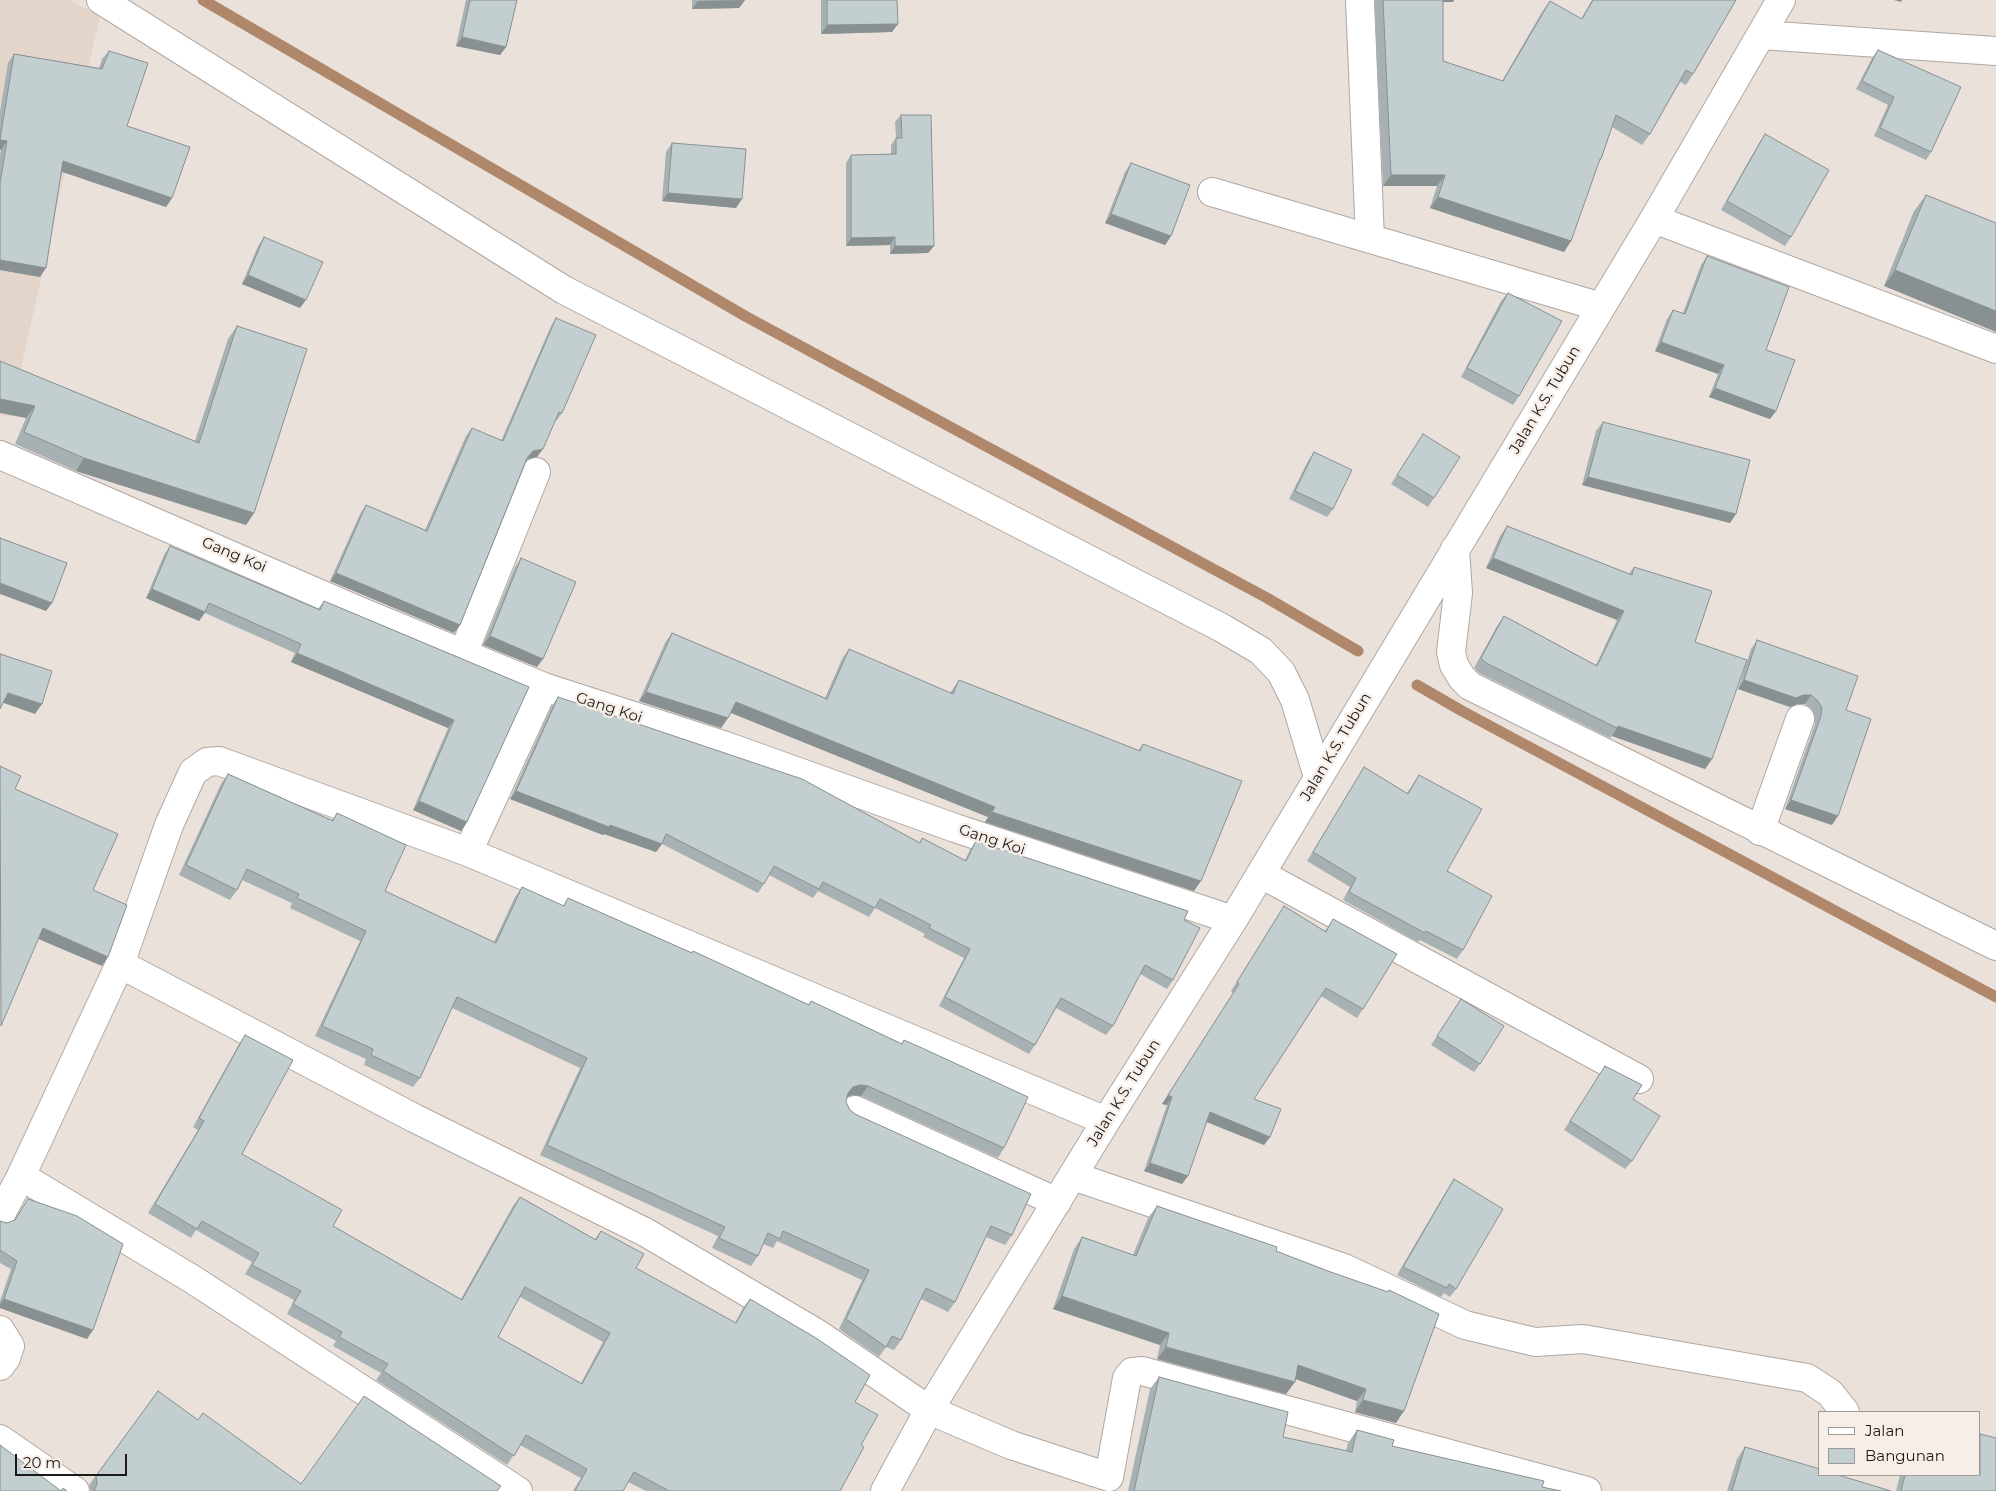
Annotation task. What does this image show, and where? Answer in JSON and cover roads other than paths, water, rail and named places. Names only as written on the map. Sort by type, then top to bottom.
[{"type":"street","points":[[101,0],[564,290],[1213,624],[1261,651],[1280,672],[1295,700],[1318,777]]},
{"type":"street","points":[[1360,0],[1370,238]]},
{"type":"street","name":"Jalan K.S. Tubun","points":[[885,1491],[929,1410],[1106,1121],[1261,874],[1433,584],[1654,219],[1781,0]]},
{"type":"street","points":[[1761,35],[1996,51]]},
{"type":"street","points":[[1212,192],[1601,307]]},
{"type":"street","points":[[1654,219],[1996,349]]},
{"type":"street","name":"Gang Koi","points":[[0,455],[544,687],[723,745],[955,828],[1233,920]]},
{"type":"street","points":[[463,654],[536,472]]},
{"type":"street","points":[[1455,549],[1458,593],[1452,652],[1454,665],[1462,678],[1470,686],[1996,946]]},
{"type":"street","points":[[468,852],[544,687]]},
{"type":"street","points":[[1760,831],[1800,719]]},
{"type":"street","points":[[0,1216],[21,1176],[120,964],[169,825],[193,772],[200,765],[219,761],[468,852],[1106,1121]]},
{"type":"street","points":[[1261,874],[1639,1079]]},
{"type":"street","points":[[120,964],[414,1118],[645,1232],[818,1334],[929,1410],[1107,1484],[1127,1378],[1132,1372],[1142,1371],[1587,1491]]},
{"type":"street","points":[[854,1110],[1057,1202]]},
{"type":"street","points":[[21,1176],[192,1279],[518,1491]]},
{"type":"street","points":[[1073,1176],[1344,1268],[1465,1325],[1535,1342],[1583,1340],[1807,1378],[1830,1393],[1844,1411]]},
{"type":"street","points":[[0,1330],[10,1346],[6,1358],[0,1366]]},
{"type":"street","points":[[0,1439],[75,1491]]},
{"type":"waterway","points":[[203,0],[745,316],[1267,598],[1358,651]]},
{"type":"waterway","points":[[1417,685],[1462,711],[1996,997]]}]
